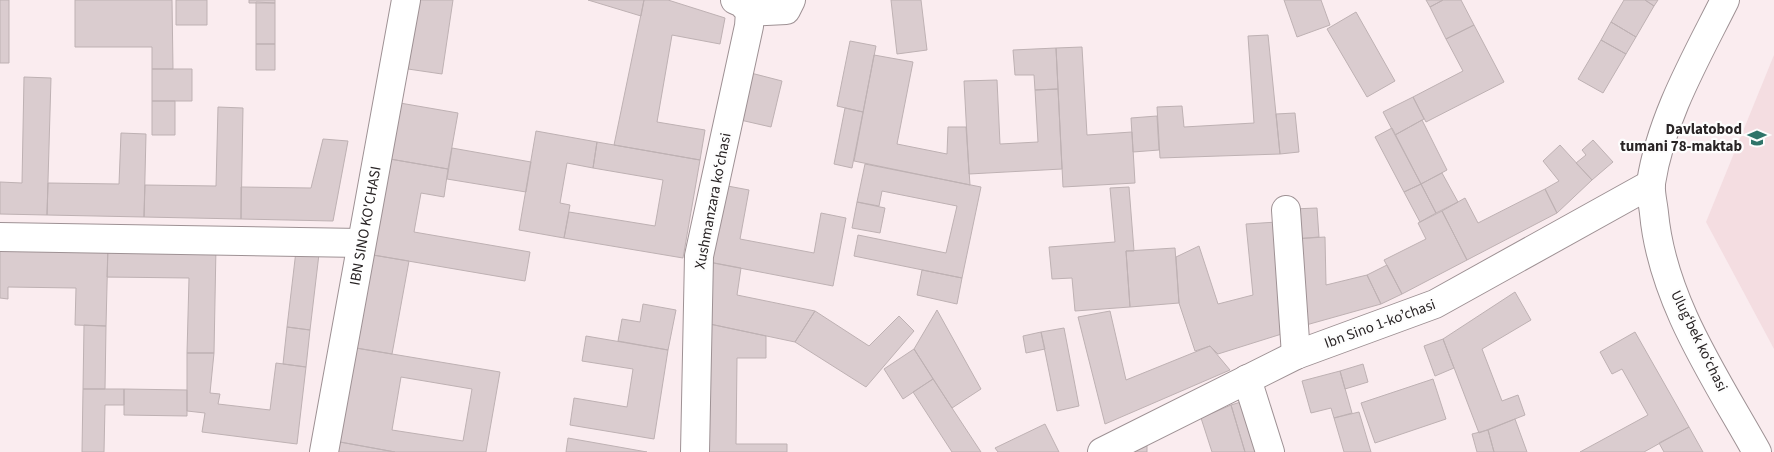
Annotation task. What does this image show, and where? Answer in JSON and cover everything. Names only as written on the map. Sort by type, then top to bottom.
[{"type":"street","name":"IBN SINO KO'CHASI","points":[[324,452],[406,0]]},
{"type":"street","name":"Xushmanzara koʻchasi","points":[[696,452],[699,256],[749,26],[742,6],[786,10],[791,0]]},
{"type":"street","name":"Ulugʻbek koʻchasi","points":[[1725,0],[1684,82],[1664,132],[1651,184],[1655,228],[1667,275],[1681,311],[1757,452]]},
{"type":"street","name":"Ibn Sino 1-koʼchasi","points":[[1102,452],[1296,355],[1435,304],[1651,184]]},
{"type":"street","points":[[1286,210],[1296,355]]},
{"type":"street","points":[[0,237],[361,242]]},
{"type":"street","points":[[1247,379],[1270,452]]},
{"type":"shaded area","name":"Davlatobod tumani 78-maktab","points":[[1774,55],[1774,349],[1706,222]]},
{"type":"building","points":[[0,0],[9,0],[9,63],[0,63]]},
{"type":"building","points":[[75,0],[172,0],[173,69],[152,69],[152,47],[75,47]]},
{"type":"building","points":[[176,0],[207,0],[207,25],[176,25]]},
{"type":"building","points":[[249,0],[275,0],[275,3],[249,3]]},
{"type":"building","points":[[419,0],[453,0],[442,74],[408,69]]},
{"type":"building","points":[[588,0],[644,0],[641,16]]},
{"type":"building","points":[[644,0],[668,0],[725,18],[720,44],[672,35],[657,122],[705,130],[700,160],[614,145]]},
{"type":"building","points":[[891,0],[921,0],[927,50],[897,54]]},
{"type":"building","points":[[1284,0],[1321,0],[1330,25],[1297,37]]},
{"type":"building","points":[[1426,0],[1443,0],[1430,7]]},
{"type":"building","points":[[1443,0],[1461,0],[1474,25],[1446,39],[1430,7]]},
{"type":"building","points":[[1624,0],[1645,0],[1654,6],[1636,37],[1611,22]]},
{"type":"building","points":[[1645,0],[1658,0],[1654,6]]},
{"type":"building","points":[[256,2],[275,3],[275,44],[256,44]]},
{"type":"building","points":[[1356,12],[1395,81],[1367,97],[1327,29]]},
{"type":"building","points":[[1611,22],[1636,37],[1626,54],[1601,40]]},
{"type":"building","points":[[1474,25],[1504,82],[1426,122],[1413,97],[1463,71],[1446,39]]},
{"type":"building","points":[[1268,35],[1280,154],[1160,158],[1157,107],[1182,106],[1184,127],[1254,123],[1248,36]]},
{"type":"building","points":[[1601,40],[1626,54],[1603,93],[1578,79]]},
{"type":"building","points":[[850,41],[876,46],[863,112],[837,106]]},
{"type":"building","points":[[256,44],[275,44],[275,70],[256,70]]},
{"type":"building","points":[[1082,47],[1087,135],[1132,132],[1135,183],[1063,187],[1056,48]]},
{"type":"building","points":[[1056,48],[1058,89],[1035,90],[1034,75],[1015,75],[1013,50]]},
{"type":"building","points":[[874,55],[913,62],[897,144],[947,154],[948,127],[966,127],[970,185],[854,161]]},
{"type":"building","points":[[152,69],[192,69],[192,101],[152,101]]},
{"type":"building","points":[[747,72],[782,81],[771,127],[736,119]]},
{"type":"building","points":[[24,77],[51,78],[47,215],[0,214],[0,182],[22,183]]},
{"type":"building","points":[[997,80],[1000,144],[1038,142],[1035,90],[1058,89],[1062,169],[969,174],[964,81]]},
{"type":"building","points":[[1413,97],[1424,119],[1395,135],[1383,112]]},
{"type":"building","points":[[152,101],[175,101],[175,135],[152,135]]},
{"type":"building","points":[[400,103],[458,113],[448,169],[390,159]]},
{"type":"building","points":[[218,107],[243,108],[241,219],[144,217],[145,185],[216,186]]},
{"type":"building","points":[[845,108],[863,112],[852,168],[834,164]]},
{"type":"building","points":[[1295,113],[1299,152],[1280,154],[1276,114]]},
{"type":"building","points":[[1157,116],[1159,150],[1133,152],[1131,118]]},
{"type":"building","points":[[1422,120],[1447,170],[1421,184],[1395,135]]},
{"type":"building","points":[[1392,128],[1421,184],[1404,192],[1375,137]]},
{"type":"building","points":[[536,131],[597,142],[593,168],[567,163],[560,203],[570,205],[564,238],[519,230]]},
{"type":"building","points":[[121,133],[146,134],[144,217],[47,215],[48,183],[119,184]]},
{"type":"building","points":[[323,139],[348,141],[333,221],[241,219],[241,187],[311,188]]},
{"type":"building","points":[[1593,140],[1613,162],[1592,180],[1576,163],[1586,155],[1582,150]]},
{"type":"building","points":[[597,142],[700,160],[683,258],[564,238],[569,212],[655,226],[663,180],[593,168]]},
{"type":"building","points":[[1560,145],[1592,180],[1557,213],[1545,189],[1559,181],[1543,161]]},
{"type":"building","points":[[452,148],[531,162],[526,192],[447,179]]},
{"type":"building","points":[[390,159],[448,169],[444,197],[421,193],[414,232],[530,252],[525,281],[373,255]]},
{"type":"building","points":[[865,164],[981,187],[962,278],[854,256],[858,235],[946,253],[957,206],[882,191],[879,206],[857,202]]},
{"type":"building","points":[[1442,173],[1458,202],[1436,213],[1421,184]]},
{"type":"building","points":[[717,184],[749,190],[740,239],[814,253],[821,213],[846,218],[833,286],[703,261]]},
{"type":"building","points":[[1421,184],[1436,213],[1420,222],[1404,192]]},
{"type":"building","points":[[1129,187],[1134,251],[1126,251],[1130,307],[1075,311],[1072,278],[1052,279],[1049,247],[1115,242],[1110,188]]},
{"type":"building","points":[[1545,189],[1557,213],[1467,260],[1442,211],[1465,198],[1478,223]]},
{"type":"building","points":[[857,202],[885,208],[880,233],[852,228]]},
{"type":"building","points":[[1317,208],[1319,237],[1294,239],[1292,209]]},
{"type":"building","points":[[1442,211],[1467,260],[1402,294],[1384,260],[1426,239],[1418,223]]},
{"type":"building","points":[[1277,222],[1288,332],[1218,354],[1210,346],[1195,351],[1179,303],[1176,257],[1199,246],[1218,304],[1253,295],[1246,224]]},
{"type":"building","points":[[1325,237],[1326,285],[1367,275],[1381,304],[1299,327],[1294,239]]},
{"type":"building","points":[[0,243],[108,246],[106,326],[75,325],[76,288],[8,287],[8,299],[0,298]]},
{"type":"building","points":[[108,246],[216,247],[214,353],[187,353],[189,278],[107,277]]},
{"type":"building","points":[[1175,248],[1179,303],[1130,307],[1126,251]]},
{"type":"building","points":[[296,251],[319,254],[310,330],[287,327]]},
{"type":"building","points":[[373,255],[409,261],[392,354],[356,348]]},
{"type":"building","points":[[709,262],[741,268],[737,295],[815,311],[795,342],[705,323]]},
{"type":"building","points":[[1387,265],[1402,294],[1381,304],[1367,275]]},
{"type":"building","points":[[922,270],[962,278],[957,304],[917,295]]},
{"type":"building","points":[[1515,292],[1531,320],[1482,349],[1502,401],[1518,395],[1525,415],[1479,433],[1443,339]]},
{"type":"building","points":[[643,304],[676,310],[668,350],[618,341],[622,319],[640,322]]},
{"type":"building","points":[[937,310],[981,389],[952,408],[914,349]]},
{"type":"building","points":[[815,311],[869,346],[899,316],[914,331],[866,387],[795,342]]},
{"type":"building","points":[[1110,311],[1126,380],[1210,346],[1230,370],[1105,424],[1078,317]]},
{"type":"building","points":[[705,323],[766,336],[766,358],[737,358],[736,444],[787,444],[787,452],[704,452]]},
{"type":"building","points":[[84,325],[106,326],[105,389],[83,389]]},
{"type":"building","points":[[287,327],[310,330],[306,367],[283,364]]},
{"type":"building","points":[[1064,328],[1079,406],[1057,411],[1041,332]]},
{"type":"building","points":[[1041,332],[1045,349],[1026,353],[1023,336]]},
{"type":"building","points":[[1635,332],[1689,427],[1644,452],[1580,452],[1648,415],[1622,369],[1612,374],[1600,352]]},
{"type":"building","points":[[586,336],[668,350],[654,439],[570,425],[574,398],[627,407],[633,369],[582,361]]},
{"type":"building","points":[[1443,339],[1454,368],[1435,376],[1424,346]]},
{"type":"building","points":[[356,348],[500,372],[486,452],[395,452],[340,442]],"holes":[[[401,377],[472,389],[463,441],[392,430]]]},
{"type":"building","points":[[914,349],[933,379],[903,399],[884,369]]},
{"type":"building","points":[[187,353],[214,353],[210,393],[220,394],[218,404],[270,410],[276,363],[306,367],[297,444],[202,432],[205,413],[187,411]]},
{"type":"building","points":[[1363,364],[1368,382],[1345,389],[1340,371]]},
{"type":"building","points":[[1340,371],[1352,413],[1334,418],[1331,408],[1311,413],[1302,381]]},
{"type":"building","points":[[933,379],[981,452],[952,452],[913,392]]},
{"type":"building","points":[[1433,379],[1446,419],[1375,443],[1361,403]]},
{"type":"building","points":[[83,389],[124,389],[124,405],[105,405],[104,452],[82,452]]},
{"type":"building","points":[[124,389],[187,390],[187,416],[124,415]]},
{"type":"building","points":[[1247,400],[1263,452],[1245,452],[1231,405]]},
{"type":"building","points":[[1231,405],[1245,452],[1212,452],[1201,418]]},
{"type":"building","points":[[1359,412],[1371,452],[1344,452],[1334,418]]},
{"type":"building","points":[[1515,419],[1527,452],[1494,452],[1488,430]]},
{"type":"building","points":[[1045,424],[1059,452],[998,452],[995,448]]},
{"type":"building","points":[[1689,427],[1703,452],[1664,452],[1659,443]]},
{"type":"building","points":[[1488,430],[1494,452],[1477,452],[1472,434]]},
{"type":"building","points":[[568,438],[647,452],[566,452]]},
{"type":"building","points":[[340,442],[395,452],[338,452]]},
{"type":"building","points":[[1147,446],[1147,452],[1132,452]]},
{"type":"place","name":"Davlatobod tumani 78-maktab","points":[[1757,138]]}]
